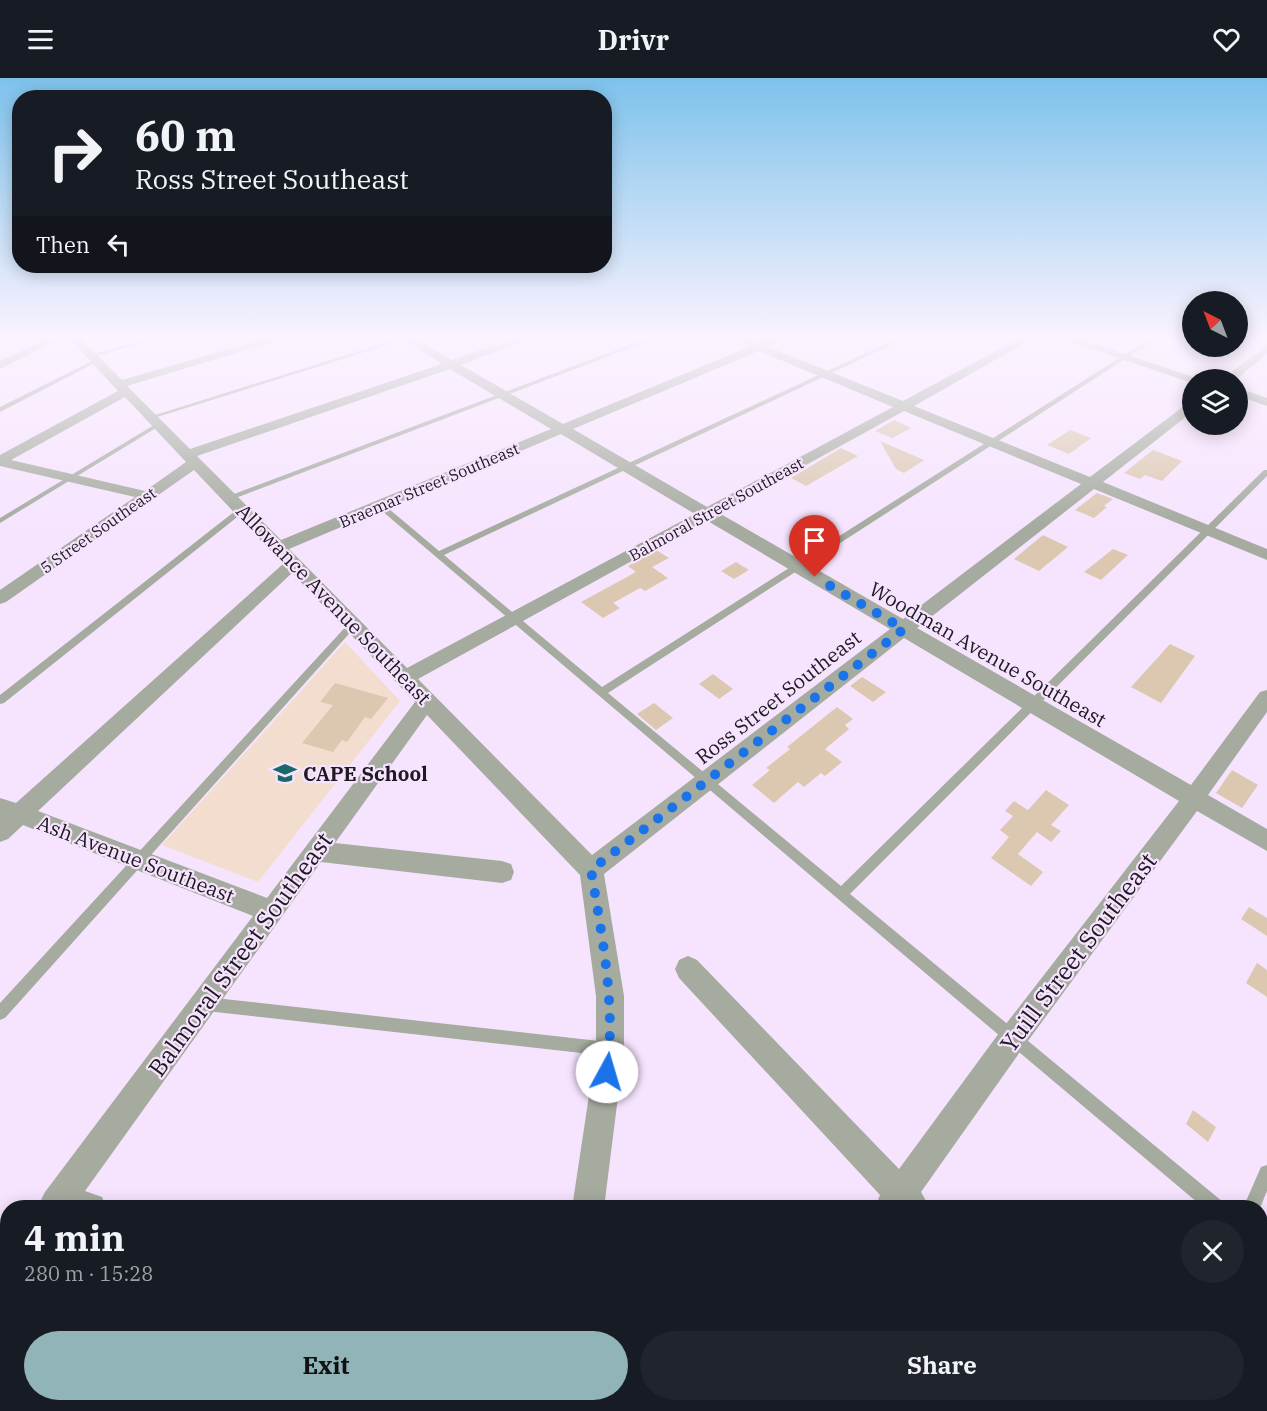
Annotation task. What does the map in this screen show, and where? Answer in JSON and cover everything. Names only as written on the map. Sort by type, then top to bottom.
[{"type":"street","points":[[0,462],[101,401]]},
{"type":"street","name":"Allowance Avenue Southeast","points":[[138,401],[591,870]]},
{"type":"street","name":"5 Street Southeast","points":[[0,598],[173,478],[193,458],[351,401]]},
{"type":"street","name":"Woodman Avenue Southeast","points":[[514,401],[1267,841]]},
{"type":"street","name":"Braemar Street Southeast","points":[[279,547],[629,401]]},
{"type":"street","points":[[890,401],[1267,555]]},
{"type":"street","name":"Balmoral Street Southeast","points":[[405,678],[915,401]]},
{"type":"street","name":"Ross Street Southeast","points":[[591,870],[1182,414]]},
{"type":"street","points":[[0,462],[148,496]]},
{"type":"street","points":[[173,478],[230,497]]},
{"type":"street","points":[[0,832],[10,810],[294,563]]},
{"type":"street","name":"Yuill Street Southeast","points":[[904,1200],[1012,1039],[1194,798],[1267,697]]},
{"type":"street","name":"Balmoral Street Southeast","points":[[58,1200],[427,700]]},
{"type":"street","name":"Ash Avenue Southeast","points":[[10,810],[271,911]]},
{"type":"street","points":[[315,851],[502,872]]},
{"type":"street","points":[[589,1200],[610,1049],[610,996],[591,870]]},
{"type":"street","points":[[688,969],[899,1200]]},
{"type":"lane","points":[[0,410],[16,401]]},
{"type":"lane","points":[[0,521],[70,478],[156,420],[215,401]]},
{"type":"lane","points":[[0,700],[230,497],[486,401]]},
{"type":"lane","points":[[438,555],[769,401]]},
{"type":"lane","points":[[602,692],[1055,401]]},
{"type":"lane","points":[[842,893],[1267,472]]},
{"type":"lane","points":[[380,505],[842,893],[1012,1039],[1207,1200]]},
{"type":"lane","points":[[0,1013],[353,624]]},
{"type":"lane","points":[[202,1004],[610,1049]]},
{"type":"lane","points":[[1255,1200],[1267,1173]]},
{"type":"shaded area","name":"CAPE School","points":[[345,642],[400,701],[258,882],[162,845]]},
{"type":"building","points":[[894,420],[911,428],[892,438],[875,431]]},
{"type":"building","points":[[1070,430],[1091,438],[1069,454],[1047,445]]},
{"type":"building","points":[[880,441],[924,460],[904,473],[896,469]]},
{"type":"building","points":[[841,448],[858,456],[806,486],[791,478]]},
{"type":"building","points":[[1153,450],[1182,461],[1162,481],[1145,475],[1140,479],[1124,473]]},
{"type":"building","points":[[1097,493],[1113,499],[1094,518],[1075,510]]},
{"type":"building","points":[[1043,535],[1068,547],[1039,571],[1014,559]]},
{"type":"building","points":[[1113,549],[1128,555],[1101,580],[1084,572]]},
{"type":"building","points":[[656,550],[669,558],[652,567],[668,578],[645,591],[640,588],[613,603],[620,608],[603,618],[581,602],[636,572],[628,566]]},
{"type":"building","points":[[736,562],[749,570],[734,579],[721,571]]},
{"type":"building","points":[[1170,644],[1195,656],[1161,703],[1131,687]]},
{"type":"building","points":[[713,674],[733,689],[719,699],[699,684]]},
{"type":"building","points":[[862,677],[886,692],[873,702],[850,686]]},
{"type":"building","points":[[335,683],[388,698],[371,719],[365,717],[347,742],[342,740],[333,752],[302,743],[333,705],[320,702]]},
{"type":"building","points":[[654,703],[673,718],[656,730],[637,714]]},
{"type":"building","points":[[837,707],[853,719],[845,725],[849,729],[825,749],[842,762],[825,776],[821,773],[804,787],[798,782],[774,803],[752,785],[770,770],[766,768],[790,749],[787,747]]},
{"type":"building","points":[[1232,770],[1258,785],[1242,808],[1216,793]]},
{"type":"building","points":[[1046,790],[1069,805],[1051,825],[1061,831],[1051,842],[1037,832],[1018,854],[1043,872],[1031,886],[991,858],[1009,837],[1000,830],[1013,816],[1005,811],[1014,801],[1028,810]]},
{"type":"building","points":[[1249,907],[1267,918],[1267,936],[1241,919]]},
{"type":"building","points":[[1257,963],[1267,970],[1267,997],[1246,983]]},
{"type":"building","points":[[1193,1110],[1216,1127],[1208,1142],[1186,1124]]},
{"type":"place","name":"CAPE School","points":[[285,773]]},
{"type":"route","points":[[607,1072],[610,1049],[610,996],[591,870],[904,629],[815,577]]}]
